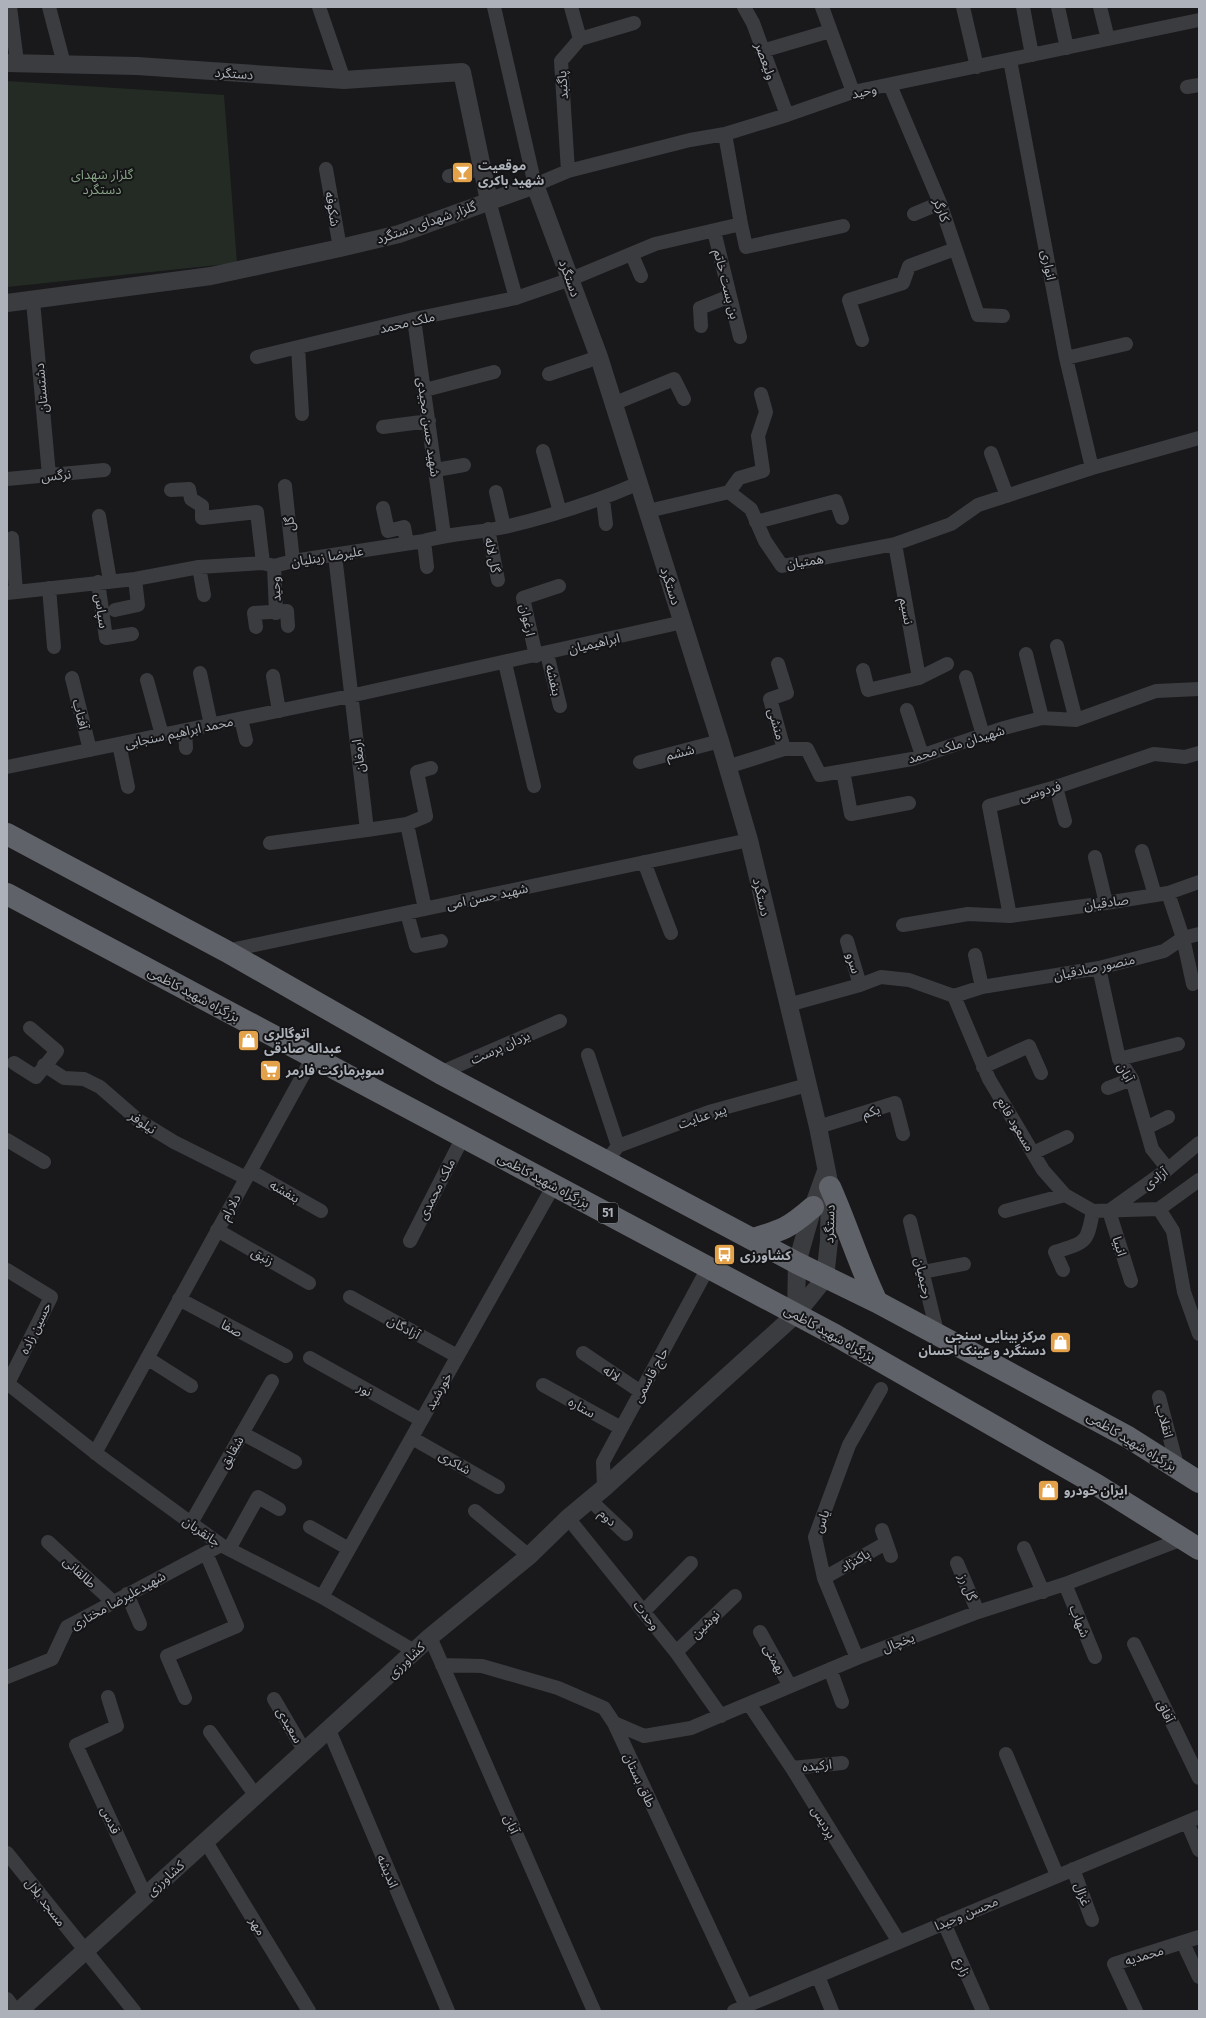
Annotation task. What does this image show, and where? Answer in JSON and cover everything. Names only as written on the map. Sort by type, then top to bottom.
[{"type":"highway","name":"بزرگراه شهید کاظمی","points":[[7,834],[226,951],[440,1074],[612,1154],[796,1263],[877,1302],[1128,1437],[1199,1482]]},
{"type":"highway","name":"بزرگراه شهید کاظمی","points":[[7,894],[463,1137],[709,1266],[895,1368],[1097,1485],[1192,1544]]},
{"type":"highway","points":[[828,1179],[864,1274],[877,1302]]},
{"type":"highway","points":[[753,1238],[781,1231],[792,1225],[813,1207]]},
{"type":"street","points":[[10,7],[12,63]]},
{"type":"street","points":[[50,7],[64,64]]},
{"type":"street","points":[[320,7],[344,80]]},
{"type":"street","name":"دستگرد","points":[[494,7],[535,185],[571,279],[598,357],[683,622],[749,840],[818,1127],[828,1179],[829,1241],[825,1278]]},
{"type":"street","points":[[571,7],[580,39],[634,23]]},
{"type":"street","name":"ولیعصر","points":[[744,7],[753,23],[786,115]]},
{"type":"street","points":[[822,7],[853,92]]},
{"type":"street","points":[[964,7],[977,67]]},
{"type":"street","points":[[1023,7],[1032,55]]},
{"type":"street","points":[[1058,7],[1067,48]]},
{"type":"street","points":[[1100,7],[1108,39]]},
{"type":"street","name":"وحید","points":[[535,185],[568,171],[690,140],[724,134],[853,92],[1199,20]]},
{"type":"street","points":[[762,51],[830,31]]},
{"type":"street","name":"پاگنبد","points":[[568,171],[561,61],[580,39]]},
{"type":"street","name":"انواری","points":[[1010,60],[1066,358],[1092,468]]},
{"type":"street","name":"دستگرد","points":[[12,63],[138,66],[344,80],[462,72],[482,169]]},
{"type":"street","name":"کارگر","points":[[890,85],[940,203],[978,315],[1003,316]]},
{"type":"street","points":[[724,134],[746,247],[843,226]]},
{"type":"street","name":"شکوفه","points":[[326,169],[340,248]]},
{"type":"street","points":[[449,176],[482,169],[488,201],[516,298],[571,279],[632,255],[655,244],[741,224]]},
{"type":"street","name":"گلزار شهدای دستگرد","points":[[7,303],[33,301],[211,276],[340,248],[399,234],[535,185]]},
{"type":"street","points":[[914,214],[940,203]]},
{"type":"street","name":"بن بست خاتم","points":[[714,231],[740,337]]},
{"type":"street","points":[[862,340],[849,300],[903,283],[909,266],[955,249]]},
{"type":"street","points":[[632,255],[641,276]]},
{"type":"street","points":[[701,326],[700,308],[730,296]]},
{"type":"street","name":"ملک محمد","points":[[257,357],[414,319],[516,298]]},
{"type":"street","name":"دشتستان","points":[[33,301],[49,475]]},
{"type":"street","name":"شهید حسن مجیدی","points":[[414,319],[444,535]]},
{"type":"street","points":[[1066,358],[1126,344]]},
{"type":"street","points":[[298,347],[302,414]]},
{"type":"street","points":[[549,374],[598,357]]},
{"type":"street","points":[[424,390],[494,372]]},
{"type":"street","points":[[613,404],[674,379],[684,399]]},
{"type":"street","points":[[648,511],[729,492],[739,478],[763,472],[758,436],[766,412],[761,394]]},
{"type":"street","points":[[383,427],[429,421]]},
{"type":"street","name":"همتیان","points":[[729,492],[751,509],[765,541],[782,566],[895,544],[951,524],[978,505],[1092,468],[1199,438]]},
{"type":"street","points":[[543,451],[560,512]]},
{"type":"street","points":[[991,453],[1007,496]]},
{"type":"street","points":[[436,470],[464,465]]},
{"type":"street","name":"نرگس","points":[[7,479],[104,470]]},
{"type":"street","name":"علیرضا زینلیان","points":[[11,592],[104,581],[135,579],[199,568],[269,564],[424,541],[444,535],[504,527],[560,512],[603,498],[639,483]]},
{"type":"street","name":"گل","points":[[285,486],[292,561]]},
{"type":"street","name":"وحید","points":[[171,490],[189,489],[191,498],[202,506],[202,518],[257,512],[269,564],[276,613]]},
{"type":"street","points":[[496,492],[504,527]]},
{"type":"street","points":[[603,498],[606,524]]},
{"type":"street","points":[[756,522],[836,501],[842,518]]},
{"type":"street","points":[[383,508],[388,531],[404,527],[407,543]]},
{"type":"street","points":[[99,516],[104,581]]},
{"type":"street","name":"گل لاله","points":[[488,529],[498,580]]},
{"type":"street","points":[[11,592],[12,538]]},
{"type":"street","points":[[424,541],[427,567]]},
{"type":"street","name":"نسیم","points":[[895,544],[920,678]]},
{"type":"street","name":"ارمغان","points":[[335,555],[366,830]]},
{"type":"street","points":[[199,568],[204,595]]},
{"type":"street","points":[[115,610],[138,605],[135,579]]},
{"type":"street","name":"سپاس","points":[[104,581],[106,638],[132,634]]},
{"type":"street","name":"ارغوان","points":[[541,655],[523,598],[560,586]]},
{"type":"street","points":[[49,588],[54,647]]},
{"type":"street","name":"وحید","points":[[256,627],[254,613],[276,613],[287,611],[288,626]]},
{"type":"street","name":"ابراهیمیان","points":[[350,696],[541,655],[683,622]]},
{"type":"street","points":[[1057,646],[1076,720]]},
{"type":"street","points":[[1026,654],[1042,718]]},
{"type":"street","name":"بنفشه","points":[[541,655],[560,706]]},
{"type":"street","points":[[505,663],[534,786]]},
{"type":"street","name":"منشی","points":[[778,664],[787,693],[770,699],[784,750]]},
{"type":"street","points":[[863,670],[868,690],[920,678],[947,664]]},
{"type":"street","points":[[200,673],[211,725]]},
{"type":"street","points":[[273,676],[279,711]]},
{"type":"street","points":[[966,677],[983,735]]},
{"type":"street","name":"آفتاب","points":[[72,678],[90,750]]},
{"type":"street","points":[[147,680],[162,735]]},
{"type":"street","name":"شهیدان ملک محمد","points":[[727,767],[784,750],[807,749],[820,775],[922,755],[1042,718],[1076,720],[1156,691],[1199,689]]},
{"type":"street","name":"محمد ابراهیم سنجابی","points":[[7,767],[350,696]]},
{"type":"street","points":[[907,710],[922,755]]},
{"type":"street","points":[[241,719],[246,740]]},
{"type":"street","points":[[185,730],[186,748]]},
{"type":"street","name":"ششم","points":[[640,762],[720,742]]},
{"type":"street","points":[[119,744],[128,787]]},
{"type":"street","name":"فردوسی","points":[[1010,916],[989,806],[1056,787],[1154,754],[1185,757],[1199,753]]},
{"type":"street","points":[[270,843],[407,824],[426,816],[417,772],[431,768]]},
{"type":"street","points":[[843,771],[852,814],[910,803]]},
{"type":"street","points":[[1056,787],[1065,821]]},
{"type":"street","points":[[407,824],[425,909]]},
{"type":"street","name":"شهید حسن امی","points":[[226,951],[497,895],[749,840]]},
{"type":"street","points":[[1142,851],[1183,938],[1193,984]]},
{"type":"street","points":[[1095,857],[1106,902]]},
{"type":"street","points":[[644,862],[671,933]]},
{"type":"street","name":"صادقیان","points":[[903,925],[968,914],[1010,916],[1162,894],[1199,882]]},
{"type":"street","points":[[407,913],[416,946],[441,941]]},
{"type":"street","points":[[1183,938],[1199,934]]},
{"type":"street","name":"منصور صادقیان","points":[[954,996],[982,987],[1099,968],[1164,951],[1183,938]]},
{"type":"street","name":"سرو","points":[[847,941],[860,985]]},
{"type":"street","points":[[975,955],[982,987]]},
{"type":"street","name":"آبان","points":[[1099,968],[1119,1058],[1132,1079],[1152,1149],[1168,1169]]},
{"type":"street","points":[[788,1005],[860,985],[881,977],[909,980],[954,996]]},
{"type":"street","name":"مسعود قانع","points":[[954,996],[988,1079],[1043,1170],[1065,1195],[1093,1211],[1159,1210]]},
{"type":"street","name":"یزدان پرست","points":[[440,1074],[560,1021]]},
{"type":"street","points":[[14,1064],[36,1077],[56,1050],[30,1028]]},
{"type":"street","points":[[1119,1058],[1178,1044]]},
{"type":"street","points":[[983,1067],[1029,1046],[1041,1073]]},
{"type":"street","points":[[588,1055],[612,1154]]},
{"type":"street","name":"دلارام","points":[[95,1453],[313,1057]]},
{"type":"street","name":"نیلوفر","points":[[44,1065],[64,1078],[84,1079],[100,1087],[138,1120],[174,1142],[248,1174]]},
{"type":"street","points":[[1108,1088],[1132,1079]]},
{"type":"street","name":"پیر عنایت","points":[[612,1154],[709,1112],[807,1085]]},
{"type":"street","name":"یکم","points":[[818,1127],[895,1103],[903,1134]]},
{"type":"street","points":[[1146,1128],[1168,1117]]},
{"type":"street","name":"ملک محمدی","points":[[410,1241],[463,1137]]},
{"type":"street","points":[[1033,1153],[1067,1137]]},
{"type":"street","points":[[7,1140],[44,1162]]},
{"type":"street","name":"آزادی","points":[[1109,1211],[1168,1169],[1199,1143]]},
{"type":"street","name":"بنفشه","points":[[248,1174],[320,1211]]},
{"type":"street","name":"دستگرد","points":[[796,1314],[796,1263],[813,1207],[828,1179]]},
{"type":"street","points":[[1198,1333],[1184,1292],[1173,1231],[1159,1210],[1199,1180]]},
{"type":"street","name":"خورشید","points":[[322,1597],[554,1185]]},
{"type":"street","points":[[1005,1211],[1065,1195]]},
{"type":"street","points":[[1063,1270],[1056,1252],[1080,1244],[1089,1233],[1093,1211]]},
{"type":"street","name":"انبیا","points":[[1109,1211],[1131,1281]]},
{"type":"street","name":"رحیمیان","points":[[910,1221],[938,1336]]},
{"type":"street","name":"زنبق","points":[[217,1230],[309,1283]]},
{"type":"street","points":[[923,1272],[964,1264]]},
{"type":"street","name":"حاج قاسمی","points":[[604,1488],[603,1462],[709,1266]]},
{"type":"street","name":"حسین زاده","points":[[7,1270],[50,1297],[7,1383]]},
{"type":"street","name":"کشاورزی","points":[[19,2011],[145,1895],[206,1842],[416,1652],[430,1637],[529,1556],[568,1518],[604,1488],[796,1314],[825,1278]]},
{"type":"street","name":"آزادگان","points":[[350,1297],[457,1356]]},
{"type":"street","name":"صفا","points":[[179,1299],[286,1356]]},
{"type":"street","name":"لاله","points":[[583,1353],[641,1392]]},
{"type":"street","points":[[147,1358],[191,1386]]},
{"type":"street","name":"نور","points":[[310,1358],[421,1420]]},
{"type":"street","name":"شقایق","points":[[191,1523],[272,1381]]},
{"type":"street","name":"جانقربان","points":[[7,1383],[95,1453],[225,1547],[322,1597],[416,1652]]},
{"type":"street","name":"ستاره","points":[[542,1385],[621,1428]]},
{"type":"street","name":"یاس","points":[[857,1658],[824,1578],[815,1537],[849,1445],[881,1389]]},
{"type":"street","name":"انقلاب","points":[[1159,1397],[1178,1469]]},
{"type":"street","points":[[242,1433],[295,1462]]},
{"type":"street","name":"شاکری","points":[[412,1438],[498,1487]]},
{"type":"street","points":[[225,1547],[258,1497],[280,1509]]},
{"type":"street","name":"دوم","points":[[589,1500],[626,1534]]},
{"type":"street","points":[[474,1511],[529,1556]]},
{"type":"street","name":"وحدت","points":[[568,1518],[676,1652],[721,1716]]},
{"type":"street","points":[[310,1527],[349,1549]]},
{"type":"street","name":"پاکنژاد","points":[[824,1578],[884,1536],[891,1556]]},
{"type":"street","name":"طالقانی","points":[[48,1542],[113,1602]]},
{"type":"street","name":"یخچال","points":[[614,1723],[644,1736],[691,1728],[857,1658],[978,1612],[1192,1544]]},
{"type":"street","name":"شهیدعلیرضا مختاری","points":[[7,1677],[52,1659],[68,1627],[127,1594],[206,1553],[225,1547]]},
{"type":"street","points":[[1024,1548],[1043,1592]]},
{"type":"street","points":[[185,1698],[167,1656],[237,1626],[206,1553]]},
{"type":"street","points":[[644,1611],[691,1563]]},
{"type":"street","name":"گل رز","points":[[958,1563],[978,1612]]},
{"type":"street","name":"شهاب","points":[[1065,1584],[1095,1657]]},
{"type":"street","points":[[127,1594],[140,1624]]},
{"type":"street","name":"نوشین","points":[[676,1652],[734,1596]]},
{"type":"street","name":"بهمنی","points":[[760,1632],[790,1686]]},
{"type":"street","name":"آبان","points":[[430,1637],[594,2011]]},
{"type":"street","name":"آفاق","points":[[1134,1644],[1199,1778]]},
{"type":"street","name":"طاق بستان","points":[[442,1665],[482,1666],[558,1688],[604,1708],[614,1723],[740,2008]]},
{"type":"street","points":[[830,1669],[842,1702]]},
{"type":"street","name":"قدس","points":[[108,1697],[117,1726],[76,1745],[145,1895]]},
{"type":"street","name":"سعیدی","points":[[274,1699],[305,1752]]},
{"type":"street","name":"پردیس","points":[[749,1704],[792,1768],[899,1942]]},
{"type":"street","name":"اندیشه","points":[[329,1730],[448,2011]]},
{"type":"street","points":[[210,1732],[256,1796]]},
{"type":"street","points":[[1006,1754],[1057,1875]]},
{"type":"street","name":"ارکیده","points":[[792,1768],[842,1763]]},
{"type":"street","points":[[1193,1820],[1199,1850]]},
{"type":"street","name":"محسن وحیدا","points":[[740,2008],[1057,1875],[1193,1820]]},
{"type":"street","name":"مهر","points":[[206,1842],[309,2011]]},
{"type":"street","name":"مسجد بلال","points":[[7,1853],[84,1952],[134,2011]]},
{"type":"street","name":"غزال","points":[[1073,1869],[1092,1920]]},
{"type":"street","name":"زارع","points":[[944,1923],[983,2011]]},
{"type":"street","name":"محمدیه","points":[[1134,2011],[1114,1964],[1199,1937]]},
{"type":"street","points":[[1183,1943],[1199,1977]]},
{"type":"street","points":[[818,1976],[832,2011]]},
{"type":"street","points":[[7,1999],[16,2011]]},
{"type":"green space","name":"گلزار شهدای دستگرد","points":[[7,81],[224,95],[237,263],[7,287]]},
{"type":"place","name":"موقعیت شهید باکری","points":[[462,172]]},
{"type":"place","name":"اتوگالری عبداله صادقی","points":[[248,1040]]},
{"type":"place","name":"سوپرمارکت فارمر","points":[[270,1070]]},
{"type":"place","name":"کشاورزی","points":[[725,1255]]},
{"type":"place","name":"مرکز بینایی سنجی دستگرد و عینک احسان","points":[[1061,1342]]},
{"type":"place","name":"ایران خودرو","points":[[1049,1490]]}]
